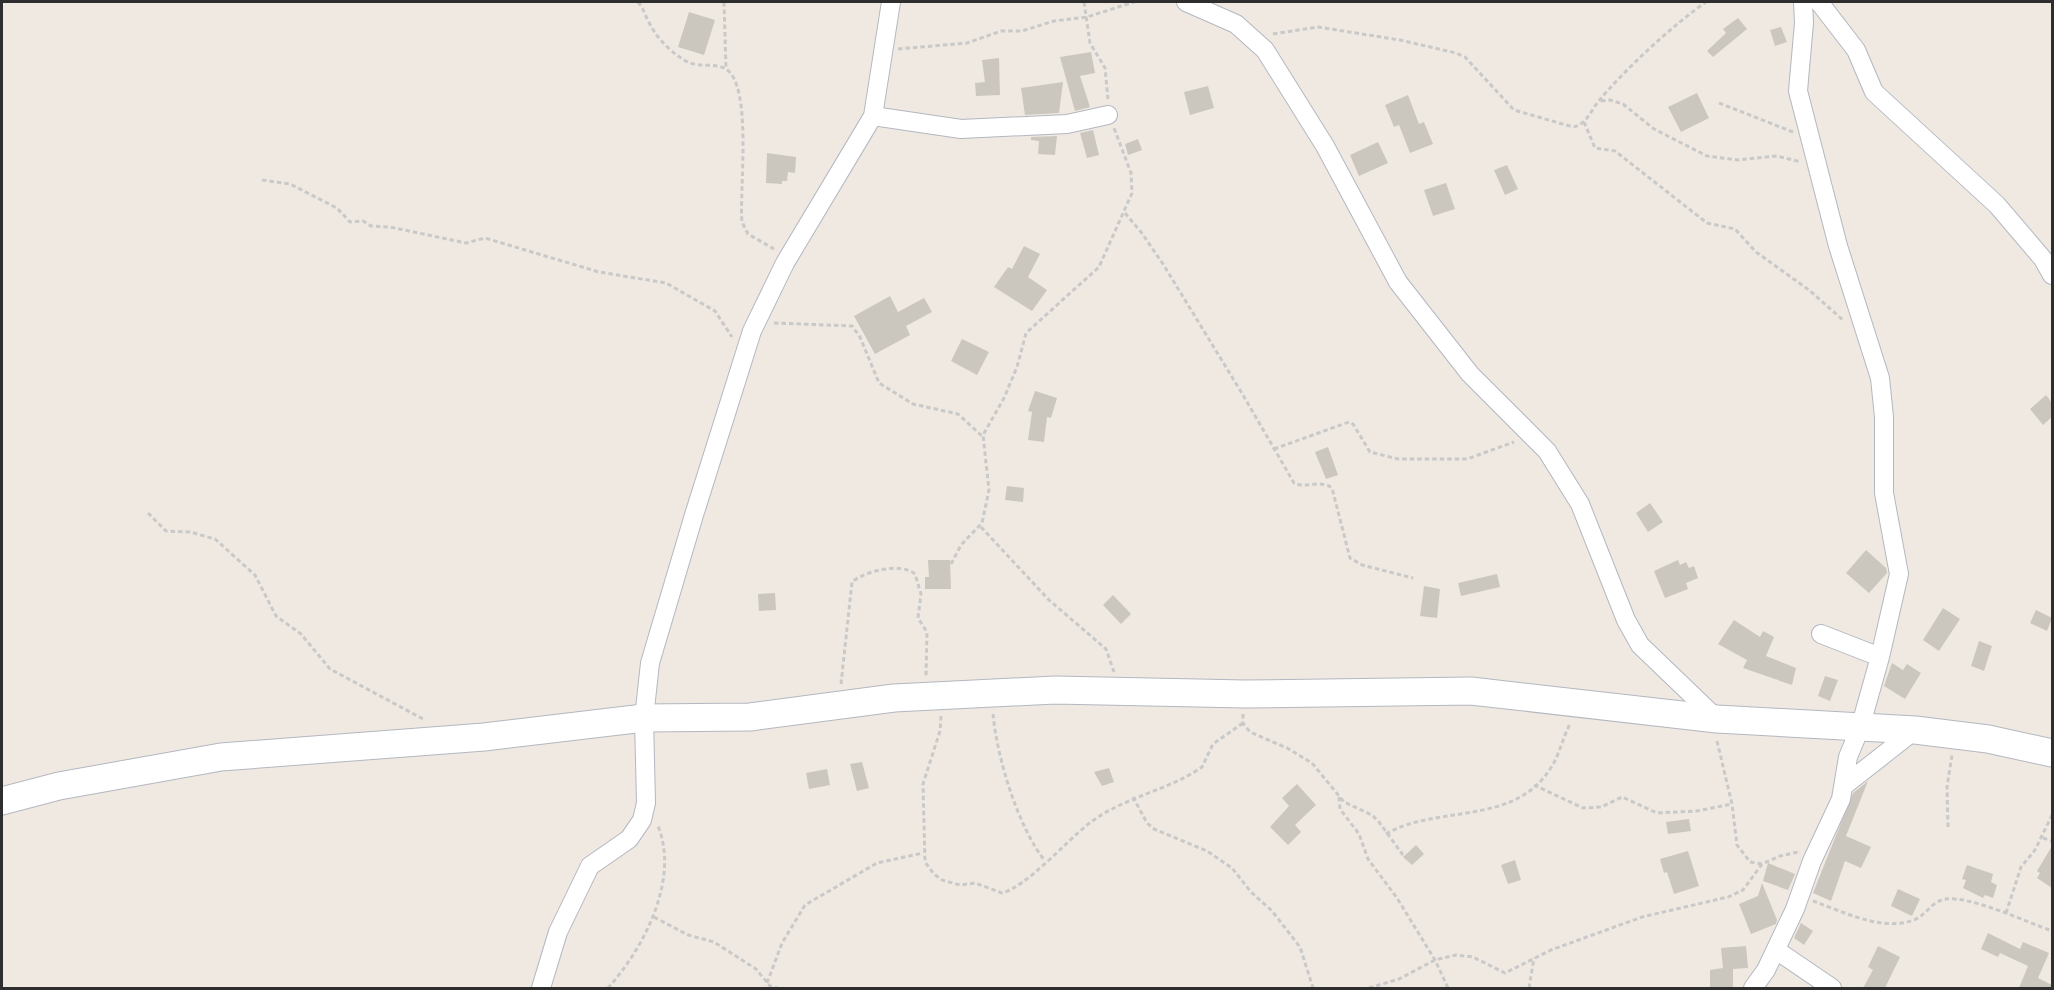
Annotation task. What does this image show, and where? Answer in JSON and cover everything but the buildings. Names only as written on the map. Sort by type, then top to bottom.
[{"type":"main road","points":[[2,801],[59,786],[221,757],[484,737],[644,718],[750,717],[840,707],[868,700],[991,692],[1116,691],[1245,694],[1471,691],[1714,718],[1915,730],[1958,735],[2052,753]]},
{"type":"street","points":[[541,988],[558,932],[586,872],[595,862],[635,832],[642,820],[646,803],[644,718],[650,663],[662,620],[757,321],[789,256],[873,116],[891,2]]},
{"type":"street","points":[[1186,2],[1236,24],[1259,42],[1288,83],[1325,146],[1368,230],[1408,297],[1496,402],[1536,438],[1580,504],[1626,620],[1640,645],[1714,718]]},
{"type":"street","points":[[1753,988],[1776,950],[1800,897],[1818,848],[1838,809],[1845,784],[1848,757],[1860,728],[1880,657],[1899,574],[1884,493],[1884,417],[1880,378],[1838,246],[1798,85],[1804,22],[1803,2]]},
{"type":"street","points":[[1819,2],[1856,50],[1873,91],[1997,205],[2043,259],[2052,275]]},
{"type":"street","points":[[873,116],[960,129],[1067,124],[1108,115]]},
{"type":"street","points":[[1821,634],[1880,657]]},
{"type":"street","points":[[1845,784],[1915,730]]},
{"type":"street","points":[[1776,950],[1832,988]]},
{"type":"path","points":[[638,2],[651,27],[669,50],[692,64],[726,69]]},
{"type":"path","points":[[724,2],[726,69],[738,89],[744,133],[742,222],[748,234],[789,256]]},
{"type":"path","points":[[951,564],[969,535],[981,527],[989,490],[983,437],[1004,398],[1017,367],[1026,333],[1100,267],[1132,193],[1131,173],[1108,115],[1105,68],[1090,43],[1084,2]]},
{"type":"path","points":[[885,50],[967,43],[1001,31],[1022,31],[1054,21],[1087,17],[1134,2]]},
{"type":"path","points":[[1268,34],[1318,27],[1400,40],[1456,53],[1465,57],[1514,110],[1569,127],[1584,122],[1599,101],[1682,20],[1706,2]]},
{"type":"path","points":[[1599,101],[1610,100],[1623,104],[1654,129],[1707,156],[1738,160],[1777,156],[1799,162],[1816,158]]},
{"type":"path","points":[[1719,104],[1812,139]]},
{"type":"path","points":[[1584,122],[1595,148],[1615,151],[1702,220],[1713,225],[1735,228],[1756,252],[1793,278],[1855,332],[1869,340]]},
{"type":"path","points":[[262,180],[290,184],[337,208],[350,222],[364,222],[371,226],[390,227],[466,243],[485,238],[598,272],[666,283],[716,310],[744,357]]},
{"type":"path","points":[[1125,213],[1141,231],[1163,264],[1244,394],[1296,485],[1325,484],[1331,486],[1350,558],[1362,565],[1413,578]]},
{"type":"path","points":[[757,321],[852,326],[860,337],[879,383],[913,404],[958,414],[983,437]]},
{"type":"path","points":[[1274,449],[1348,422],[1353,424],[1370,452],[1398,459],[1467,459],[1517,441],[1536,438]]},
{"type":"path","points":[[148,513],[166,531],[190,532],[215,539],[255,575],[276,616],[301,634],[330,669],[431,724]]},
{"type":"path","points":[[981,527],[1048,600],[1106,649],[1113,663],[1116,691]]},
{"type":"path","points":[[840,707],[850,585],[859,577],[888,570],[909,569],[918,579],[921,594],[918,617],[927,632],[926,674],[936,695],[940,731],[923,783],[923,853],[928,867],[942,880],[956,885],[975,883],[1002,893],[1018,885],[1089,823],[1133,797],[1195,772],[1206,763],[1213,744],[1243,723]]},
{"type":"path","points":[[991,692],[1001,761],[1034,847],[1045,861]]},
{"type":"path","points":[[1245,694],[1243,723],[1254,735],[1287,748],[1312,763],[1348,805],[1372,815],[1403,855]]},
{"type":"path","points":[[1386,834],[1403,824],[1486,810],[1511,802],[1534,785],[1552,766],[1580,704]]},
{"type":"path","points":[[1714,718],[1732,804],[1737,845],[1750,861],[1762,864]]},
{"type":"path","points":[[1948,827],[1947,781],[1958,735]]},
{"type":"path","points":[[1534,785],[1583,808],[1601,807],[1622,797],[1657,813],[1697,812],[1732,804]]},
{"type":"path","points":[[1339,796],[1340,809],[1359,834],[1368,859],[1397,898],[1435,960],[1448,988]]},
{"type":"path","points":[[1133,797],[1147,823],[1154,829],[1207,851],[1232,868],[1251,892],[1272,910],[1300,947],[1313,988]]},
{"type":"path","points":[[608,988],[643,939],[654,917],[664,843],[646,803]]},
{"type":"path","points":[[2006,913],[2021,867],[2043,837],[2052,814]]},
{"type":"path","points":[[2043,837],[2052,841]]},
{"type":"path","points":[[1369,988],[1400,979],[1435,960],[1465,955],[1505,974],[1534,958],[1642,917],[1728,897],[1743,890],[1762,864],[1780,856],[1818,848]]},
{"type":"path","points":[[767,983],[782,943],[805,905],[877,863],[923,853]]},
{"type":"path","points":[[1800,897],[1869,920],[1886,922],[1916,919],[1932,905],[1945,899],[1955,899],[2006,913],[2052,930]]},
{"type":"path","points":[[654,917],[688,934],[714,942],[756,969],[767,983],[777,988]]},
{"type":"path","points":[[1529,988],[1534,958]]}]
